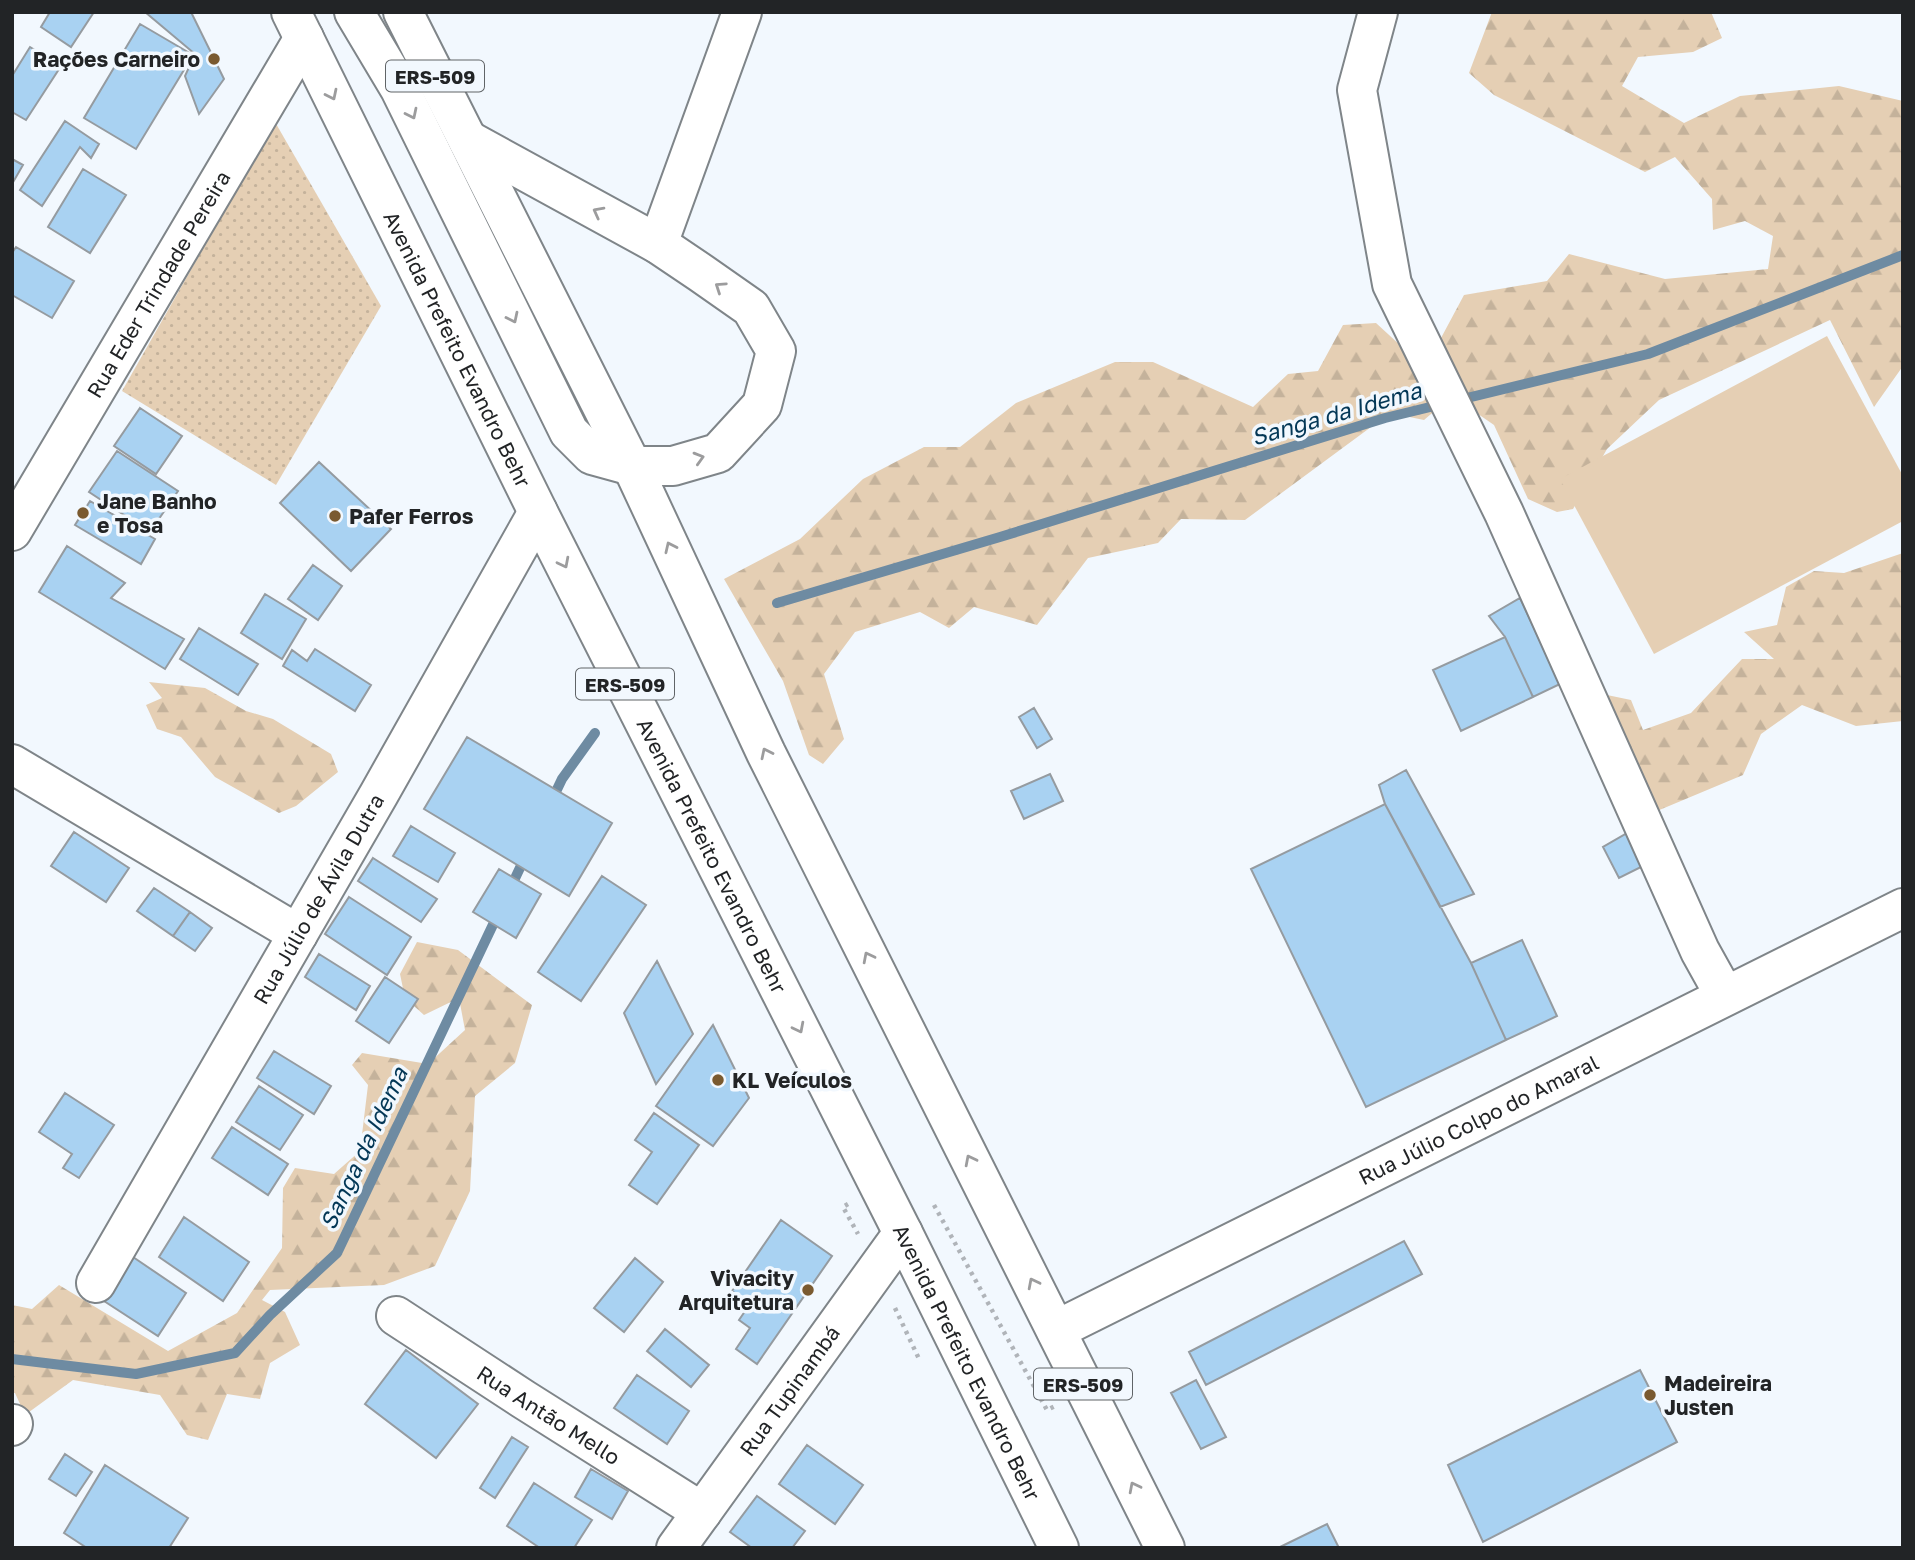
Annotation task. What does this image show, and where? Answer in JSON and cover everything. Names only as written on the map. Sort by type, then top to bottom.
[{"type":"main road","name":"ERS-509","points":[[354,12],[400,89],[569,432],[592,455],[632,466],[673,466],[718,453],[762,405],[776,351],[751,308],[658,244],[468,140]]},
{"type":"main road","name":"ERS-509","points":[[403,12],[632,466],[766,753],[1165,1548]]},
{"type":"main road","points":[[658,244],[742,12]]},
{"type":"main road","points":[[1378,12],[1357,90],[1392,284],[1504,513],[1700,951],[1725,996]]},
{"type":"main road","name":"Avenida Prefeito Evandro Behr","points":[[297,25],[538,512],[903,1233],[1059,1548]]},
{"type":"main road","name":"Rua Eder Trindade Pereira","points":[[12,531],[297,25]]},
{"type":"main road","name":"Rua Júlio de Ávila Dutra","points":[[96,1283],[538,512]]},
{"type":"main road","points":[[12,764],[298,933]]},
{"type":"main road","name":"Rua Júlio Colpo do Amaral","points":[[1056,1330],[1903,908]]},
{"type":"main road","name":"Rua Tupinambá","points":[[676,1548],[903,1233]]},
{"type":"main road","name":"Rua Antão Mello","points":[[396,1316],[702,1512]]},
{"type":"path","points":[[928,1195],[1047,1410],[1085,1388]]},
{"type":"green space","points":[[1492,12],[1711,12],[1722,38],[1693,52],[1638,57],[1622,86],[1684,123],[1740,96],[1839,86],[1903,101],[1903,366],[1874,407],[1830,320],[1659,400],[1607,449],[1573,509],[1557,512],[1528,499],[1494,425],[1452,396],[1424,420],[1390,413],[1245,520],[1181,519],[1158,543],[1088,558],[1037,625],[974,607],[949,628],[920,612],[855,632],[824,674],[844,739],[823,764],[809,755],[783,681],[724,579],[800,539],[863,479],[924,447],[960,447],[1016,403],[1115,362],[1153,362],[1253,407],[1288,374],[1318,371],[1343,325],[1376,323],[1413,357],[1441,338],[1464,295],[1547,281],[1569,254],[1665,279],[1768,269],[1773,236],[1745,221],[1713,230],[1712,199],[1675,157],[1645,172],[1494,95],[1469,73]]},
{"type":"green space","points":[[275,122],[381,306],[276,485],[122,391]]},
{"type":"green space","points":[[1827,336],[1903,476],[1903,521],[1654,654],[1560,479]]},
{"type":"green space","points":[[1903,553],[1903,721],[1856,726],[1802,705],[1761,734],[1743,775],[1657,811],[1642,801],[1645,777],[1623,766],[1607,695],[1631,700],[1643,730],[1691,713],[1742,659],[1774,659],[1744,632],[1777,625],[1786,587],[1814,571],[1844,573]]},
{"type":"green space","points":[[149,682],[205,688],[246,711],[273,719],[331,754],[338,772],[296,806],[279,813],[215,777],[181,737],[157,729],[146,705],[162,698]]},
{"type":"green space","points":[[417,942],[458,950],[532,1005],[515,1063],[475,1096],[470,1191],[435,1266],[384,1285],[270,1290],[262,1300],[285,1312],[300,1345],[270,1363],[260,1399],[227,1394],[208,1440],[187,1435],[160,1395],[73,1380],[25,1415],[15,1393],[12,1393],[12,1305],[32,1309],[59,1285],[168,1351],[237,1313],[282,1248],[283,1188],[295,1168],[334,1174],[360,1151],[368,1085],[352,1065],[362,1053],[428,1064],[465,1030],[459,998],[424,1015],[405,998],[400,974]]},
{"type":"building","points":[[50,12],[94,12],[71,47],[41,27]]},
{"type":"building","points":[[145,12],[191,12],[224,79],[199,114],[185,76],[195,54]]},
{"type":"building","points":[[140,24],[193,55],[136,149],[84,118]]},
{"type":"building","points":[[30,47],[61,66],[26,120],[12,112],[12,76]]},
{"type":"building","points":[[65,121],[99,144],[91,158],[80,147],[42,206],[20,190]]},
{"type":"building","points":[[12,159],[23,165],[12,184]]},
{"type":"building","points":[[83,169],[126,195],[90,253],[48,227]]},
{"type":"building","points":[[16,247],[74,281],[52,318],[12,295],[12,253]]},
{"type":"building","points":[[140,408],[182,436],[156,474],[114,446]]},
{"type":"building","points":[[117,451],[178,491],[150,532],[89,492]]},
{"type":"building","name":"Pafer Ferros","points":[[319,462],[391,529],[351,571],[280,503]]},
{"type":"building","points":[[90,501],[155,539],[141,564],[75,525]]},
{"type":"building","points":[[67,546],[125,583],[111,598],[184,639],[165,669],[39,592]]},
{"type":"building","points":[[313,565],[342,586],[318,620],[288,599]]},
{"type":"building","points":[[265,594],[306,619],[282,659],[241,633]]},
{"type":"building","points":[[1520,598],[1560,684],[1533,697],[1505,637],[1489,616]]},
{"type":"building","points":[[199,628],[258,664],[238,695],[180,659]]},
{"type":"building","points":[[1505,637],[1533,697],[1461,731],[1433,670]]},
{"type":"building","points":[[315,649],[371,685],[355,711],[283,666],[292,650],[307,661]]},
{"type":"building","points":[[1034,708],[1052,739],[1037,748],[1019,717]]},
{"type":"building","points":[[467,737],[612,823],[569,896],[424,809]]},
{"type":"building","points":[[1406,770],[1474,894],[1440,907],[1385,804],[1379,785]]},
{"type":"building","points":[[1050,774],[1063,801],[1024,819],[1011,791]]},
{"type":"building","points":[[1385,804],[1471,963],[1506,1040],[1366,1107],[1251,869]]},
{"type":"building","points":[[411,826],[455,853],[438,882],[393,856]]},
{"type":"building","points":[[74,832],[129,868],[106,902],[51,866]]},
{"type":"building","points":[[1629,832],[1645,865],[1619,878],[1603,847]]},
{"type":"building","points":[[373,858],[437,899],[421,922],[358,881]]},
{"type":"building","points":[[499,869],[541,894],[516,938],[473,912]]},
{"type":"building","points":[[602,876],[646,905],[581,1001],[538,972]]},
{"type":"building","points":[[154,888],[190,912],[173,936],[137,911]]},
{"type":"building","points":[[349,897],[411,937],[387,975],[325,934]]},
{"type":"building","points":[[190,912],[212,928],[195,951],[173,936]]},
{"type":"building","points":[[1522,940],[1557,1016],[1506,1040],[1471,963]]},
{"type":"building","points":[[319,954],[370,986],[356,1010],[305,977]]},
{"type":"building","points":[[657,961],[693,1034],[656,1084],[624,1013]]},
{"type":"building","points":[[385,977],[418,999],[389,1043],[356,1021]]},
{"type":"building","points":[[713,1025],[749,1098],[713,1146],[656,1106]]},
{"type":"building","points":[[274,1051],[331,1086],[314,1114],[257,1078]]},
{"type":"building","points":[[259,1086],[303,1115],[280,1150],[236,1122]]},
{"type":"building","points":[[65,1093],[114,1125],[79,1178],[63,1168],[72,1154],[39,1132]]},
{"type":"building","points":[[654,1113],[699,1145],[657,1204],[629,1185],[652,1152],[635,1140]]},
{"type":"building","points":[[232,1127],[288,1164],[268,1195],[212,1158]]},
{"type":"building","points":[[184,1217],[249,1262],[223,1301],[159,1257]]},
{"type":"building","points":[[781,1220],[832,1256],[757,1364],[736,1349],[750,1328],[739,1320],[750,1304],[732,1291]]},
{"type":"building","points":[[1404,1241],[1422,1274],[1206,1385],[1189,1352]]},
{"type":"building","points":[[133,1257],[186,1293],[158,1336],[104,1301]]},
{"type":"building","points":[[635,1258],[663,1282],[624,1332],[594,1308]]},
{"type":"building","points":[[665,1329],[709,1365],[691,1387],[647,1351]]},
{"type":"building","points":[[406,1350],[478,1404],[436,1458],[365,1404]]},
{"type":"building","points":[[1640,1370],[1677,1442],[1483,1542],[1448,1465]]},
{"type":"building","points":[[637,1375],[689,1411],[667,1444],[614,1408]]},
{"type":"building","points":[[1196,1380],[1226,1437],[1201,1449],[1171,1393]]},
{"type":"building","points":[[512,1437],[528,1447],[495,1498],[480,1488]]},
{"type":"building","points":[[807,1445],[863,1485],[835,1524],[779,1484]]},
{"type":"building","points":[[65,1454],[92,1472],[76,1496],[49,1479]]},
{"type":"building","points":[[105,1465],[188,1518],[169,1548],[87,1548],[64,1533]]},
{"type":"building","points":[[591,1469],[628,1491],[612,1519],[575,1497]]},
{"type":"building","points":[[534,1483],[592,1520],[574,1548],[540,1548],[507,1526]]},
{"type":"building","points":[[757,1496],[805,1531],[792,1548],[752,1548],[730,1532]]},
{"type":"building","points":[[1327,1524],[1339,1548],[1278,1548]]},
{"type":"waterway","name":"Sanga da Idema","points":[[777,603],[1385,418],[1648,354],[1903,255]]},
{"type":"waterway","name":"Sanga da Idema","points":[[551,802],[562,779],[595,733]]},
{"type":"waterway","name":"Sanga da Idema","points":[[509,891],[526,855]]},
{"type":"waterway","name":"Sanga da Idema","points":[[12,1359],[136,1374],[235,1353],[270,1315],[337,1253],[499,912]]},
{"type":"place","name":"Rações Carneiro","points":[[214,59]]},
{"type":"place","name":"Jane Banho e Tosa","points":[[83,513]]},
{"type":"place","name":"Pafer Ferros","points":[[335,516]]},
{"type":"place","name":"KL Veículos","points":[[718,1080]]},
{"type":"place","name":"Vivacity Arquitetura","points":[[808,1290]]},
{"type":"place","name":"Madeireira Justen","points":[[1650,1395]]}]
